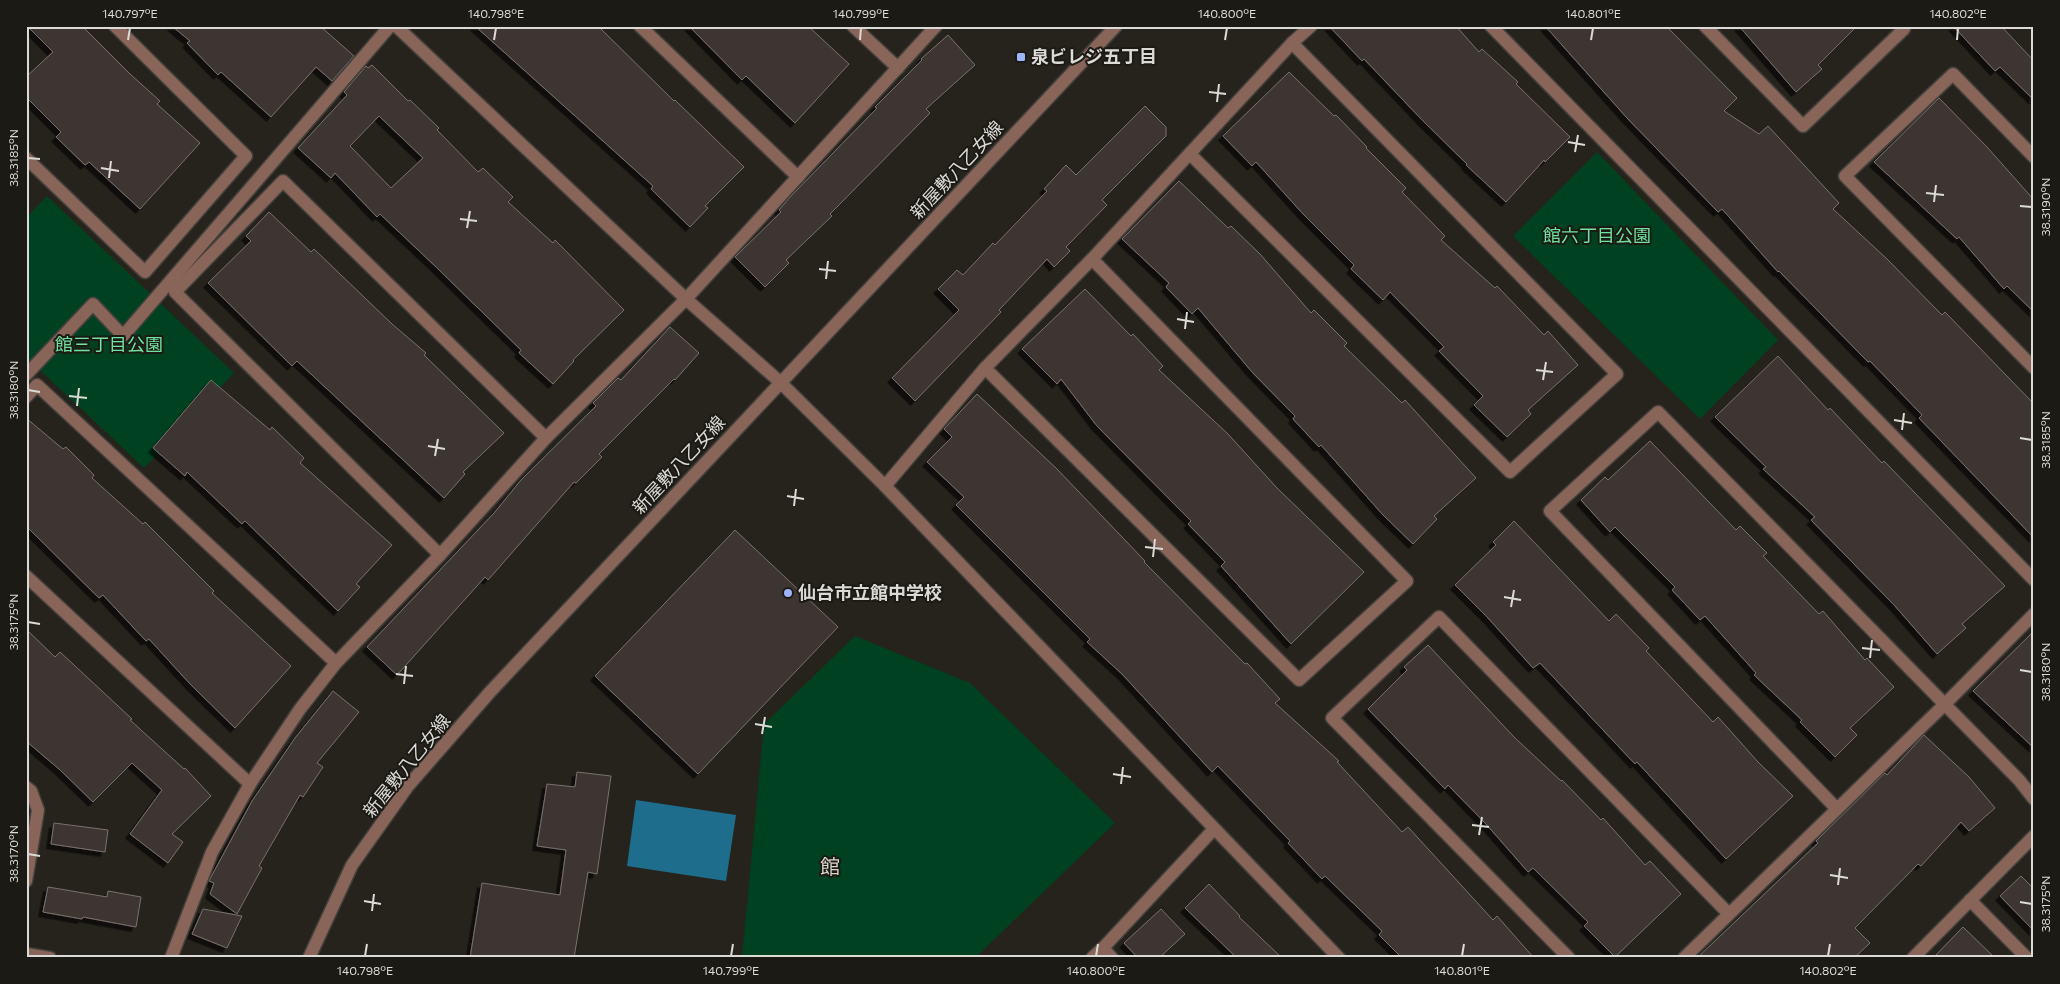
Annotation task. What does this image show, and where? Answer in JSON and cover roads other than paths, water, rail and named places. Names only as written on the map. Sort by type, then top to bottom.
[{"type":"street","points":[[26,158],[145,272],[246,156],[115,26]]},
{"type":"street","points":[[26,375],[93,304],[123,336],[390,26]]},
{"type":"street","points":[[396,26],[686,299],[780,382],[885,486],[1339,958]]},
{"type":"street","points":[[640,26],[798,177]]},
{"type":"street","points":[[853,26],[898,68]]},
{"type":"street","points":[[171,958],[212,852],[250,784],[300,709],[336,663],[440,555],[546,438],[686,299],[936,26]]},
{"type":"street","name":"新屋敷八乙女線","points":[[308,958],[352,865],[408,786],[490,692],[1116,26]]},
{"type":"street","points":[[885,486],[985,368],[1092,259],[1292,43],[1311,26]]},
{"type":"street","points":[[1491,26],[2034,580]]},
{"type":"street","points":[[1705,26],[1803,126],[1904,29],[1901,26]]},
{"type":"street","points":[[1190,154],[1510,472],[1617,374],[1292,43]]},
{"type":"street","points":[[2034,156],[1953,74],[1844,176],[2034,368]]},
{"type":"street","points":[[440,555],[175,292],[283,181],[546,438]]},
{"type":"street","points":[[985,368],[1299,680],[1407,581],[1092,259]]},
{"type":"street","points":[[26,397],[37,385],[336,663]]},
{"type":"street","points":[[1837,809],[1550,512],[1658,412],[2019,780],[2034,800]]},
{"type":"street","points":[[26,576],[250,784]]},
{"type":"street","points":[[1684,958],[1944,705],[2034,614]]},
{"type":"street","points":[[1570,958],[1332,718],[1439,617],[1730,914]]},
{"type":"street","points":[[26,787],[31,791],[38,810],[26,881]]},
{"type":"street","points":[[1092,958],[1107,953],[1214,829]]},
{"type":"street","points":[[1913,958],[1970,900],[2031,843]]},
{"type":"street","points":[[1970,900],[2026,958]]},
{"type":"street","points":[[26,954],[50,958]]},
{"type":"water","points":[[636,800],[736,815],[726,881],[627,866]]},
{"type":"place","name":"泉ビレジ五丁目","points":[[1021,57]]},
{"type":"place","name":"仙台市立館中学校","points":[[788,593]]},
{"type":"district","name":"館","points":[[830,867]]},
{"type":"park label","name":"館六丁目公園","points":[[1597,236]]},
{"type":"park label","name":"館三丁目公園","points":[[109,345]]}]
